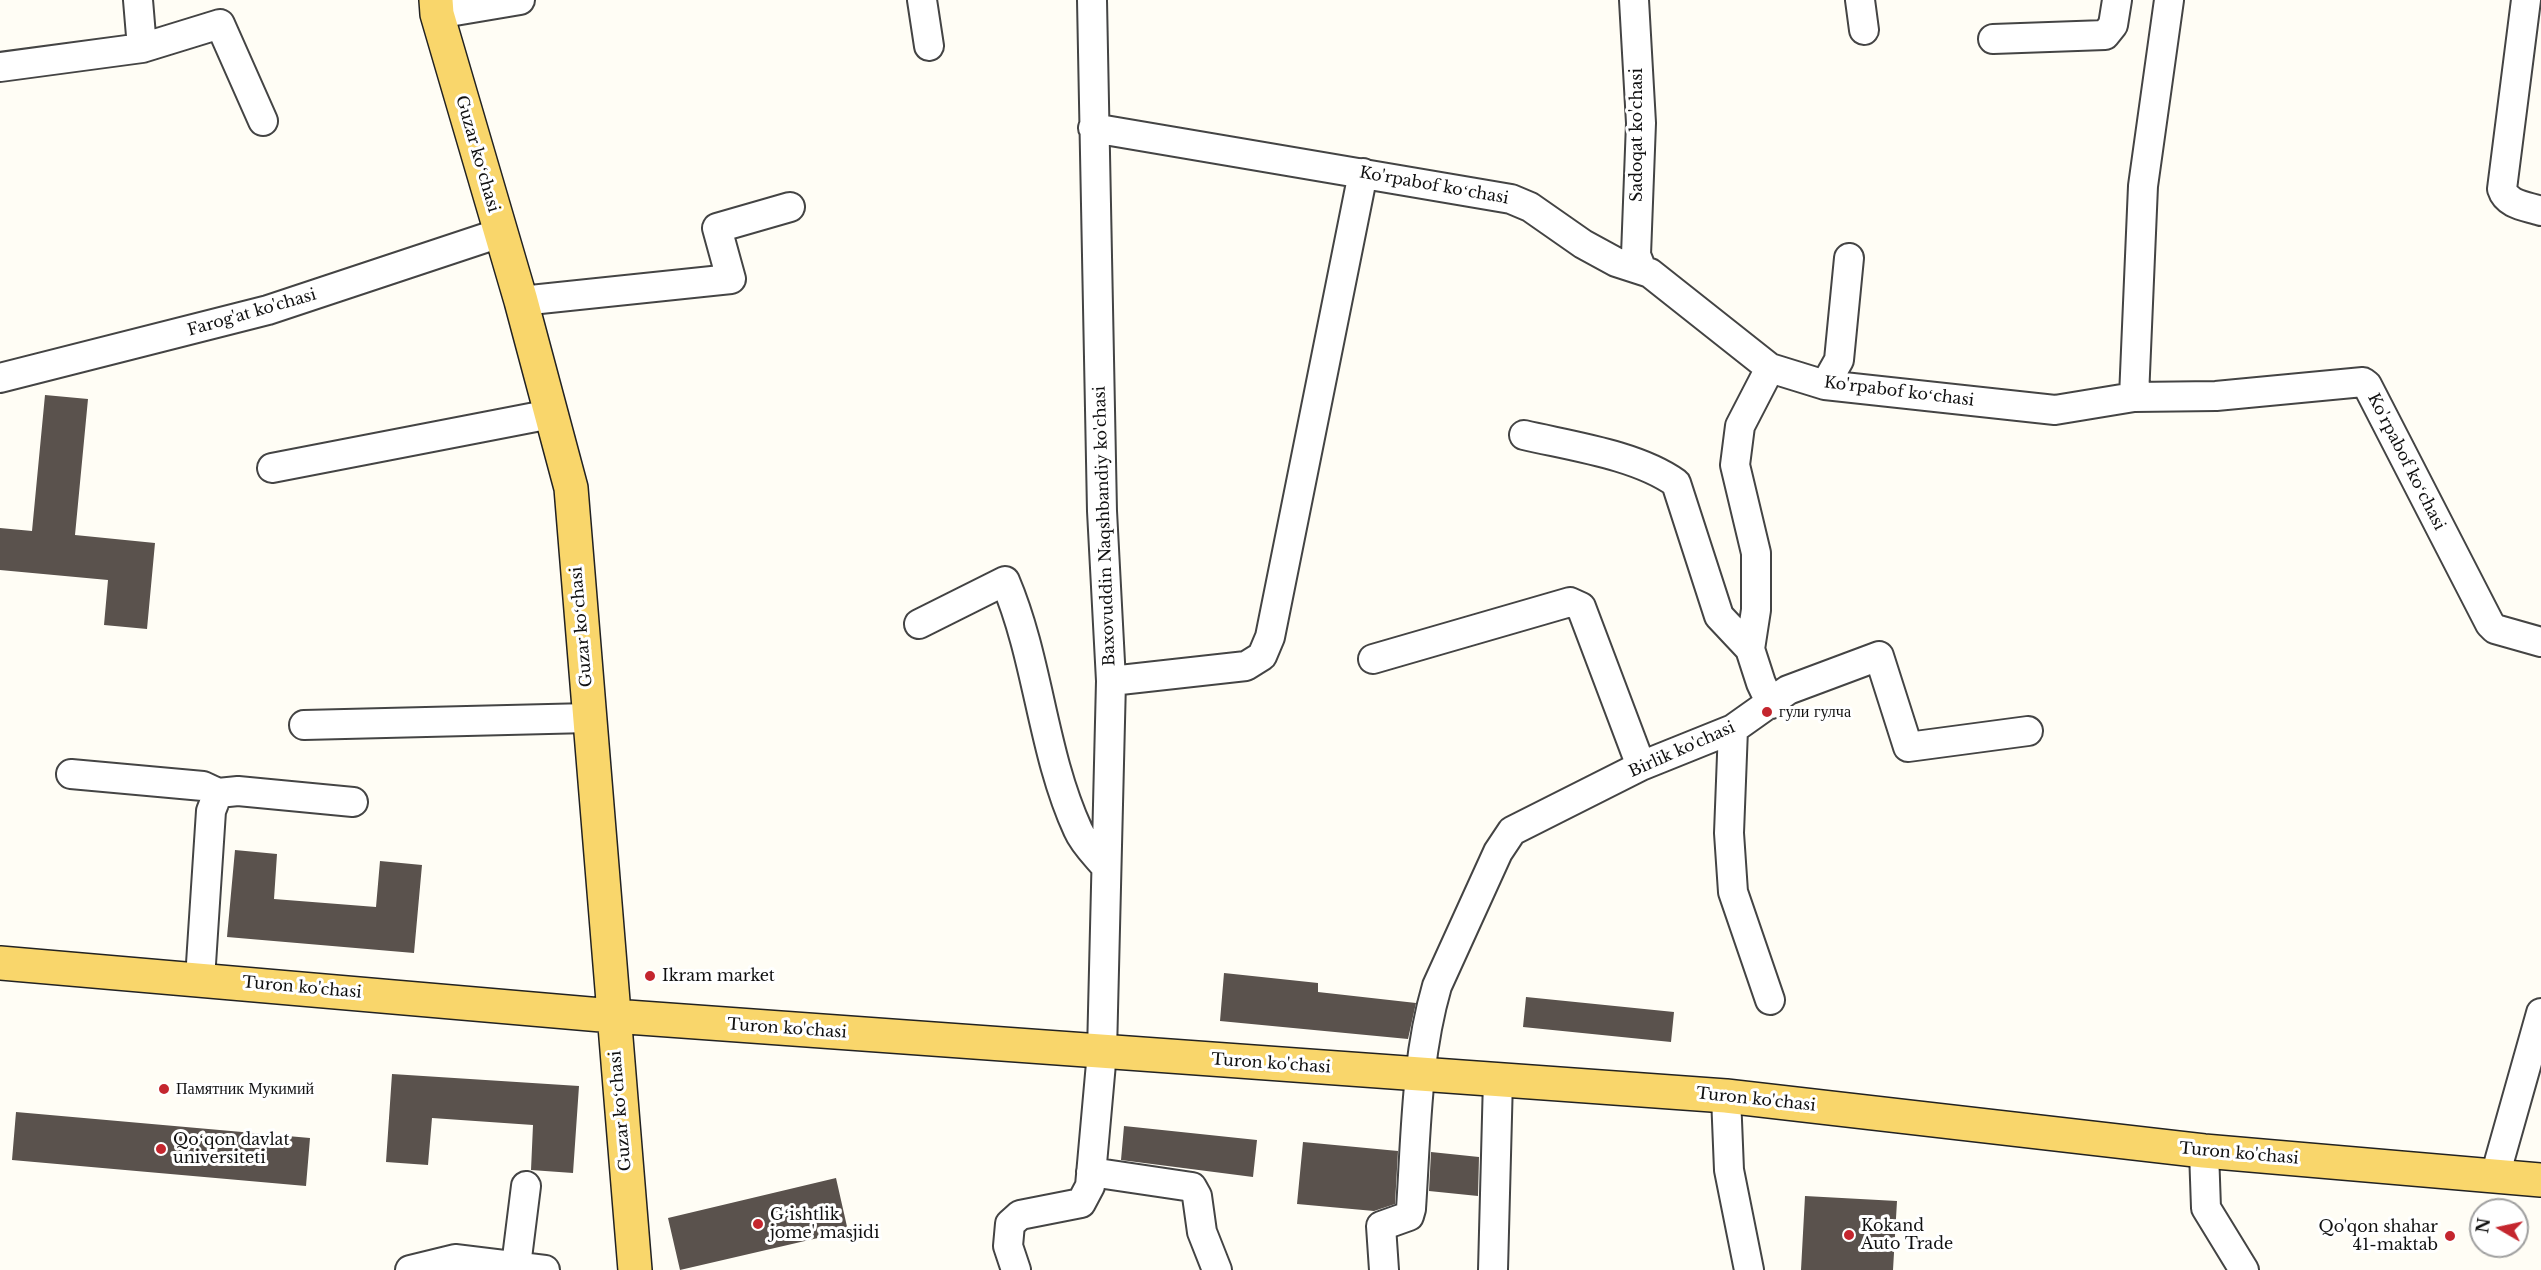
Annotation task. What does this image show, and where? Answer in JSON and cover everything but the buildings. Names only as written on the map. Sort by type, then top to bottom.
[{"type":"main road","name":"Guzar koʻchasi","points":[[437,7],[521,301],[571,488],[635,1270]]},
{"type":"main road","name":"Turon ko'chasi","points":[[1,969],[200,979],[613,1016],[1726,1096],[2204,1151],[2541,1180]]},
{"type":"street","points":[[138,0],[142,48]]},
{"type":"street","points":[[437,7],[520,0]]},
{"type":"street","points":[[922,0],[929,46]]},
{"type":"street","name":"Baxovuddin Naqshbandiy ko'chasi","points":[[1016,1270],[1008,1246],[1011,1224],[1020,1215],[1081,1203],[1090,1186],[1102,1052],[1111,681],[1102,511],[1092,0]]},
{"type":"street","name":"Sadoqat ko'chasi","points":[[1634,0],[1641,123],[1636,255],[1641,270]]},
{"type":"street","points":[[1860,0],[1864,30]]},
{"type":"street","points":[[1994,39],[2105,35],[2113,25],[2117,0]]},
{"type":"street","points":[[2133,397],[2143,186],[2169,0]]},
{"type":"street","points":[[2526,0],[2502,189],[2504,196],[2511,202],[2541,211]]},
{"type":"street","points":[[0,67],[142,48],[220,24],[263,120]]},
{"type":"street","name":"Ko'rpabof koʻchasi","points":[[1094,128],[1511,199],[1530,207],[1583,244],[1616,262],[1650,273],[1770,368],[1825,385],[2055,410],[2133,397],[2216,396],[2363,382],[2367,385],[2490,624],[2502,632],[2541,642]]},
{"type":"street","points":[[1111,681],[1246,666],[1262,656],[1270,637],[1363,173]]},
{"type":"street","points":[[521,301],[731,279],[717,228],[790,207]]},
{"type":"street","name":"Farog'at ko'chasi","points":[[0,378],[268,310],[500,233]]},
{"type":"street","points":[[1825,385],[1839,360],[1849,258]]},
{"type":"street","points":[[1750,649],[1756,610],[1756,553],[1735,465],[1740,426],[1770,368]]},
{"type":"street","points":[[272,468],[551,414]]},
{"type":"street","points":[[1524,435],[1638,463],[1659,470],[1676,483],[1719,616],[1750,649],[1761,683],[1771,704]]},
{"type":"street","points":[[919,624],[1005,581],[1032,670],[1062,788],[1079,833],[1106,867]]},
{"type":"street","points":[[1372,659],[1570,602],[1577,603],[1581,607],[1641,766]]},
{"type":"street","name":"Birlik ko'chasi","points":[[1384,1270],[1382,1226],[1409,1216],[1411,1209],[1421,1074],[1437,987],[1503,842],[1512,831],[1641,766],[1734,729],[1788,690],[1879,656],[1908,747],[2028,731]]},
{"type":"street","points":[[304,725],[589,718]]},
{"type":"street","points":[[1734,729],[1730,832],[1733,892],[1770,1000]]},
{"type":"street","points":[[71,774],[203,786],[218,793],[238,791],[353,802]]},
{"type":"street","points":[[200,979],[211,811],[218,793]]},
{"type":"street","points":[[2495,1176],[2541,1013]]},
{"type":"street","points":[[1494,1270],[1498,1079]]},
{"type":"street","points":[[1726,1096],[1729,1170],[1749,1270]]},
{"type":"street","points":[[2204,1151],[2206,1208],[2244,1270]]},
{"type":"street","points":[[1091,1172],[1192,1187],[1197,1196],[1202,1232],[1217,1270]]},
{"type":"street","points":[[516,1266],[526,1186]]},
{"type":"street","points":[[410,1270],[456,1259],[545,1270]]},
{"type":"place","name":"гули гулча","points":[[1767,712]]},
{"type":"place","name":"Ikram market","points":[[650,976]]},
{"type":"place","name":"Памятник Мукимий","points":[[164,1089]]},
{"type":"place","name":"Qoʻqon davlat universiteti","points":[[161,1149]]},
{"type":"place","name":"Gʻishtlik jome' masjidi","points":[[758,1224]]},
{"type":"place","name":"Kokand Auto Trade","points":[[1849,1235]]},
{"type":"place","name":"Qo'qon shahar 41-maktab","points":[[2450,1236]]}]
